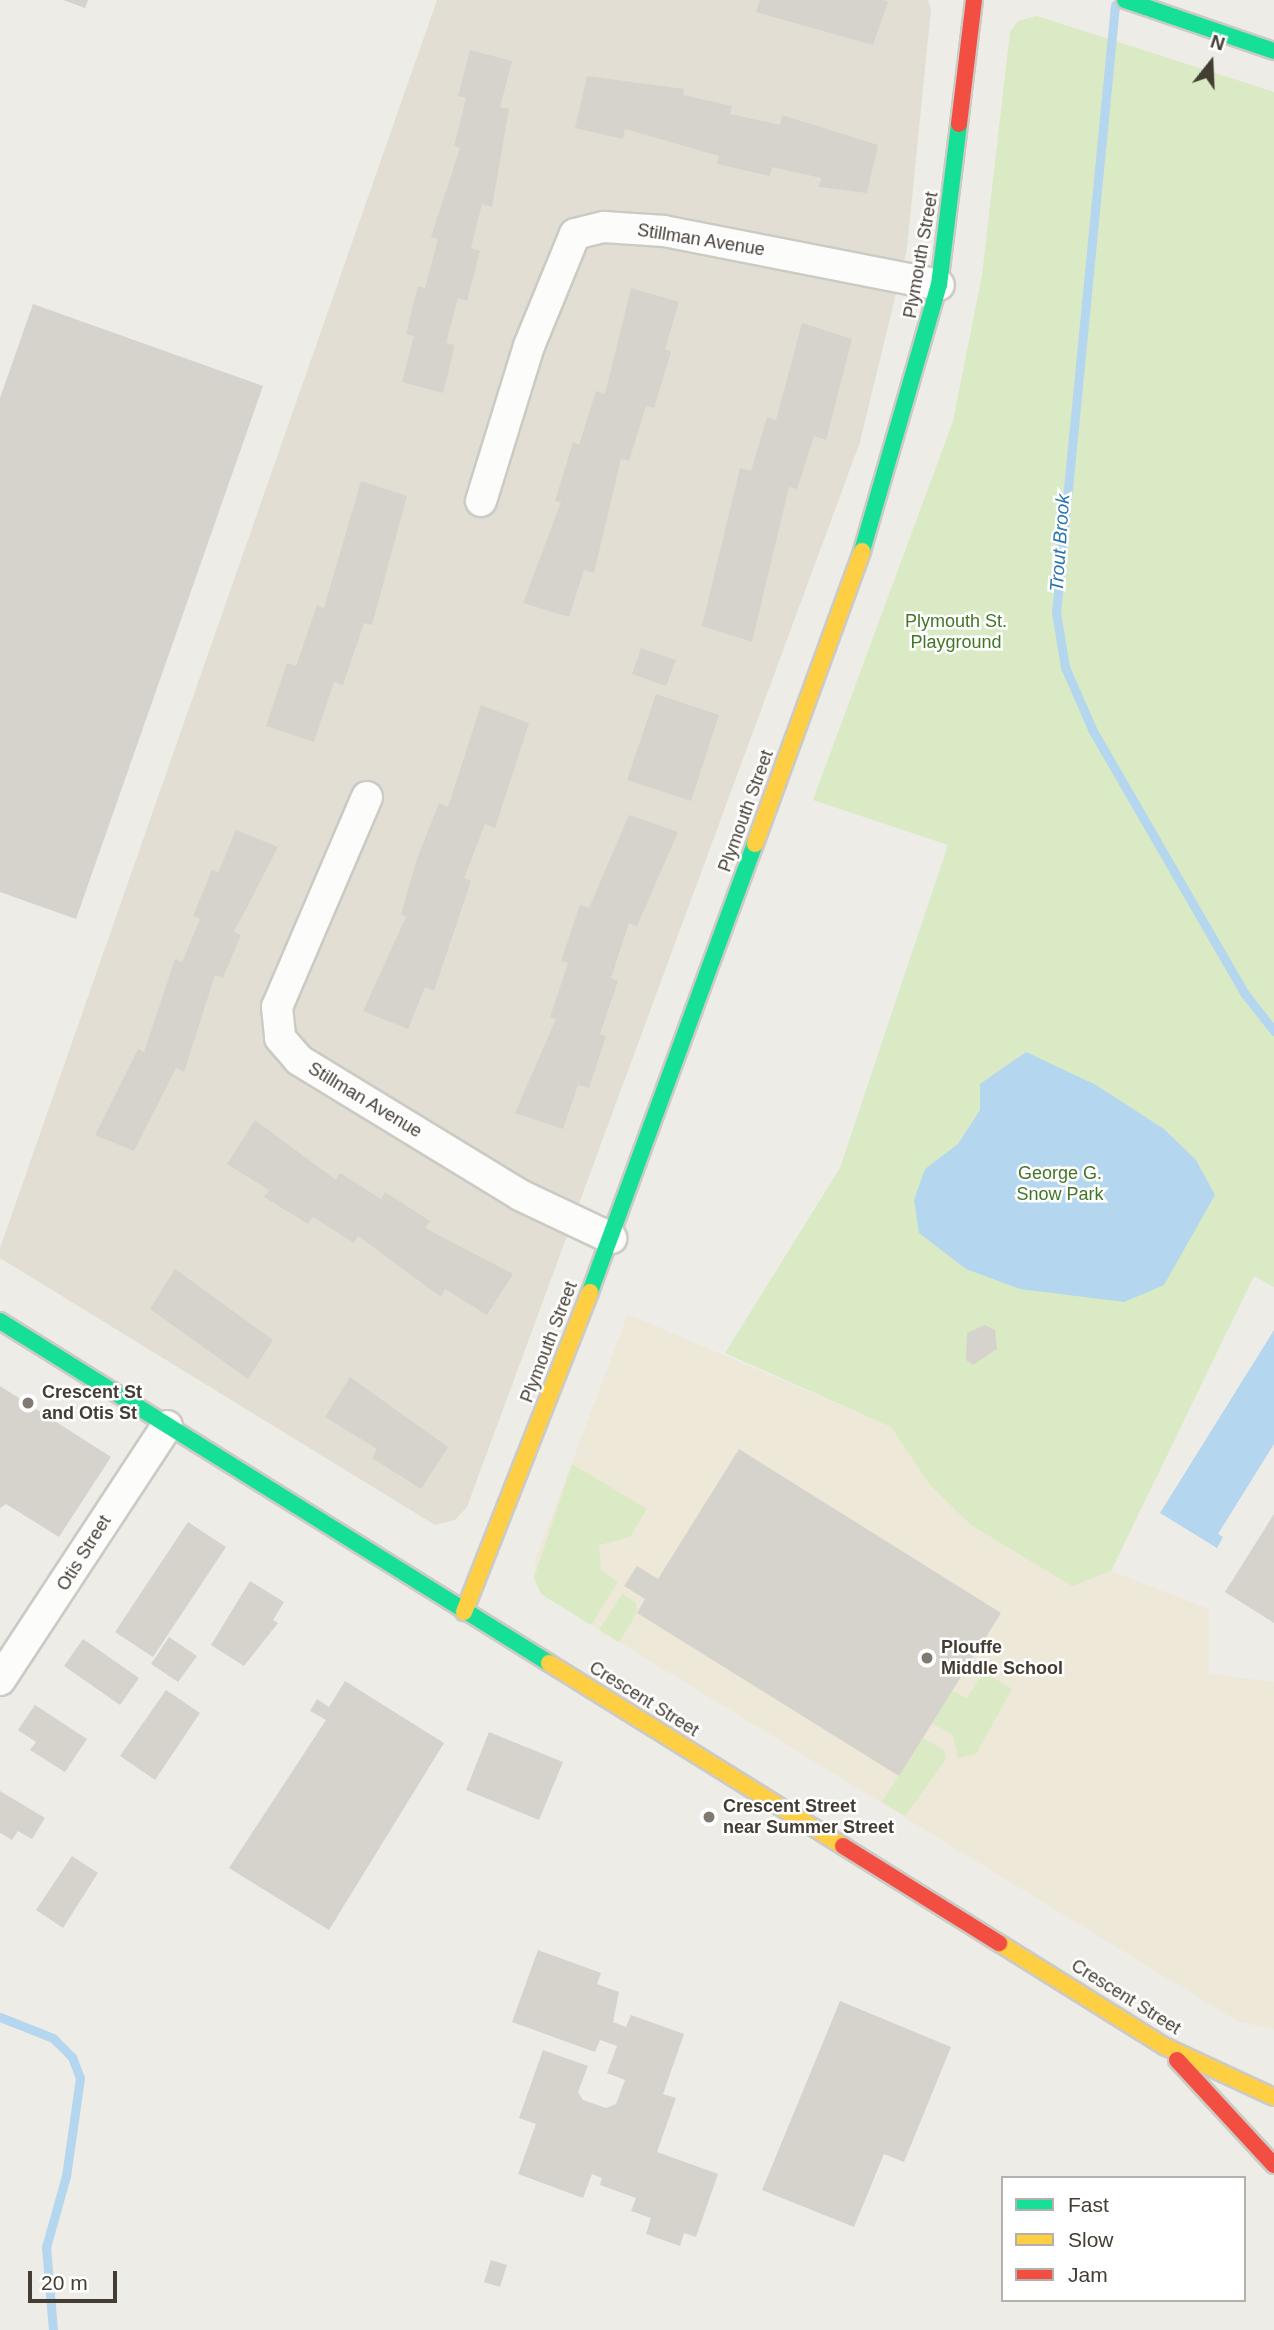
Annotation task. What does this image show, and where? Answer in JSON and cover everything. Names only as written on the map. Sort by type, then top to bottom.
[{"type":"main road","name":"Plymouth Street","points":[[464,1612],[611,1238],[882,498],[939,285],[974,0]]},
{"type":"main road","points":[[1125,0],[1274,51]]},
{"type":"main road","name":"Crescent Street","points":[[0,1321],[1164,2046],[1274,2097]]},
{"type":"main road","points":[[1164,2046],[1274,2165]]},
{"type":"street","name":"Stillman Avenue","points":[[481,500],[529,345],[575,234],[604,227],[664,231],[939,285]]},
{"type":"street","name":"Stillman Avenue","points":[[367,797],[277,1007],[280,1038],[299,1060],[520,1195],[611,1238]]},
{"type":"street","name":"Otis Street","points":[[0,1680],[167,1426]]},
{"type":"shaded area","points":[[437,0],[928,0],[931,9],[907,248],[860,442],[467,1507],[455,1520],[435,1525],[0,1258],[0,1248]]},
{"type":"shaded area","name":"Plouffe Middle School","points":[[628,1314],[891,1427],[930,1485],[971,1525],[1072,1586],[1111,1571],[1209,1609],[1209,1674],[1274,1682],[1274,2030],[1237,2021],[541,1594],[534,1578],[536,1558]]},
{"type":"green space","name":"George G. Snow Park","points":[[1037,16],[1274,92],[1274,1287],[1254,1276],[1111,1571],[1072,1586],[971,1525],[930,1485],[891,1427],[725,1353],[840,1168],[948,845],[813,800],[953,421],[982,275],[1010,32],[1018,21]]},
{"type":"green space","points":[[572,1464],[647,1509],[630,1537],[599,1545],[601,1570],[618,1582],[591,1625],[541,1594],[534,1578]]},
{"type":"green space","points":[[622,1594],[636,1603],[637,1613],[619,1642],[599,1630]]},
{"type":"green space","points":[[984,1672],[1012,1689],[976,1754],[958,1758],[953,1735],[932,1723],[952,1691],[967,1698]]},
{"type":"green space","points":[[923,1738],[944,1750],[946,1759],[905,1816],[882,1802]]},
{"type":"water","points":[[1026,1052],[1096,1085],[1164,1129],[1196,1160],[1215,1195],[1164,1285],[1124,1302],[1020,1289],[966,1269],[919,1233],[914,1200],[925,1169],[958,1144],[980,1110],[980,1084]]},
{"type":"water","points":[[1274,1330],[1274,1444],[1218,1534],[1223,1537],[1217,1548],[1160,1513]]},
{"type":"building","points":[[63,0],[88,0],[85,8]]},
{"type":"building","points":[[760,0],[888,2],[873,45],[756,12]]},
{"type":"building","points":[[470,50],[512,61],[500,107],[509,109],[492,207],[482,204],[471,248],[480,251],[467,301],[458,298],[446,343],[455,345],[443,393],[402,382],[414,336],[406,334],[418,286],[425,288],[438,239],[431,237],[460,148],[454,146],[466,98],[458,96]]},
{"type":"building","points":[[587,76],[684,89],[683,95],[732,106],[730,114],[780,125],[782,115],[878,145],[867,193],[819,187],[821,178],[772,167],[770,176],[717,164],[719,156],[625,129],[623,139],[575,128]]},
{"type":"building","points":[[631,288],[679,302],[665,349],[671,352],[654,408],[646,406],[629,461],[621,459],[594,573],[584,570],[569,617],[523,603],[561,502],[555,501],[573,442],[579,445],[596,391],[605,394]]},
{"type":"building","points":[[33,304],[263,386],[76,919],[0,892],[0,398]]},
{"type":"building","points":[[802,323],[852,339],[826,440],[814,436],[797,489],[789,487],[752,642],[702,626],[740,468],[751,471],[767,417],[776,420]]},
{"type":"building","points":[[361,481],[407,496],[372,625],[364,623],[343,685],[334,682],[314,742],[266,726],[287,663],[296,666],[317,605],[324,608]]},
{"type":"building","points":[[641,648],[676,660],[666,686],[632,674]]},
{"type":"building","points":[[656,694],[719,715],[691,801],[627,780]]},
{"type":"building","points":[[481,705],[529,723],[495,828],[485,824],[464,878],[471,881],[434,991],[425,987],[408,1029],[363,1011],[406,917],[401,914],[417,859],[439,803],[448,807]]},
{"type":"building","points":[[629,815],[678,832],[637,926],[629,923],[611,978],[618,981],[600,1034],[606,1036],[589,1088],[578,1085],[563,1129],[515,1113],[556,1019],[550,1017],[568,963],[561,961],[580,905],[589,908]]},
{"type":"building","points":[[236,830],[278,847],[234,932],[241,935],[223,978],[215,975],[184,1072],[176,1068],[134,1151],[95,1135],[138,1049],[144,1052],[175,959],[182,962],[200,919],[193,916],[212,870],[218,873]]},
{"type":"building","points":[[255,1120],[336,1180],[340,1173],[381,1199],[385,1192],[430,1221],[425,1228],[513,1274],[487,1315],[445,1289],[441,1297],[358,1236],[354,1243],[313,1217],[308,1224],[264,1197],[269,1190],[227,1164]]},
{"type":"building","points":[[175,1269],[273,1340],[248,1379],[150,1309]]},
{"type":"building","points":[[985,1325],[995,1330],[997,1349],[973,1365],[966,1360],[967,1333]]},
{"type":"building","points":[[350,1377],[448,1447],[421,1489],[372,1458],[377,1449],[325,1417]]},
{"type":"building","points":[[0,1386],[111,1457],[59,1537],[6,1504],[0,1508]]},
{"type":"building","points":[[739,1449],[1001,1613],[899,1776],[637,1613],[645,1599],[624,1586],[637,1566],[658,1579]]},
{"type":"building","points":[[1274,1514],[1274,1623],[1225,1592]]},
{"type":"building","points":[[188,1522],[226,1547],[153,1657],[115,1632]]},
{"type":"building","points":[[250,1581],[284,1602],[273,1620],[278,1623],[244,1666],[211,1645]]},
{"type":"building","points":[[169,1637],[197,1656],[178,1682],[151,1664]]},
{"type":"building","points":[[83,1639],[139,1678],[120,1705],[64,1666]]},
{"type":"building","points":[[345,1681],[444,1743],[329,1930],[229,1868],[326,1720],[310,1711],[317,1699],[329,1707]]},
{"type":"building","points":[[166,1690],[200,1713],[155,1780],[120,1756]]},
{"type":"building","points":[[35,1705],[87,1739],[65,1772],[30,1750],[36,1742],[18,1730]]},
{"type":"building","points":[[489,1732],[563,1762],[539,1820],[466,1790]]},
{"type":"building","points":[[0,1791],[45,1818],[32,1839],[18,1831],[12,1840],[0,1833]]},
{"type":"building","points":[[72,1856],[98,1873],[63,1928],[36,1910]]},
{"type":"building","points":[[538,1950],[601,1973],[597,1984],[619,1992],[613,2022],[626,2027],[631,2015],[684,2034],[663,2094],[676,2098],[657,2152],[718,2174],[696,2237],[684,2233],[680,2246],[646,2234],[651,2218],[631,2211],[636,2198],[600,2185],[602,2178],[592,2174],[583,2198],[518,2174],[536,2124],[519,2118],[543,2050],[588,2066],[578,2092],[583,2100],[606,2108],[616,2104],[625,2080],[607,2073],[617,2046],[600,2040],[595,2052],[512,2022]]},
{"type":"building","points":[[840,2001],[951,2047],[904,2162],[884,2154],[854,2227],[762,2190]]},
{"type":"building","points":[[491,2260],[507,2265],[500,2287],[484,2282]]},
{"type":"waterway","name":"Trout Brook","points":[[1115,5],[1056,612],[1065,667],[1093,731],[1245,994],[1274,1031]]},
{"type":"waterway","points":[[0,2017],[53,2038],[72,2057],[80,2078],[66,2176],[46,2247],[53,2330]]},
{"type":"traffic: fast","points":[[1125,0],[1274,51]]},
{"type":"traffic: fast","points":[[862,551],[939,285],[959,124]]},
{"type":"traffic: fast","points":[[590,1292],[755,844]]},
{"type":"traffic: fast","points":[[0,1321],[549,1663]]},
{"type":"traffic: slow","points":[[755,844],[862,551]]},
{"type":"traffic: slow","points":[[464,1612],[590,1292]]},
{"type":"traffic: slow","points":[[549,1663],[843,1846]]},
{"type":"traffic: slow","points":[[999,1943],[1164,2046],[1274,2097]]},
{"type":"traffic: jam","points":[[959,124],[974,0]]},
{"type":"traffic: jam","points":[[843,1846],[999,1943]]},
{"type":"traffic: jam","points":[[1177,2060],[1274,2165]]},
{"type":"place","name":"Crescent St and Otis St","points":[[28,1403]]},
{"type":"place","name":"Plouffe Middle School","points":[[927,1658]]},
{"type":"place","name":"Crescent Street near Summer Street","points":[[709,1817]]},
{"type":"park label","name":"Plymouth St. Playground","points":[[956,632]]}]
